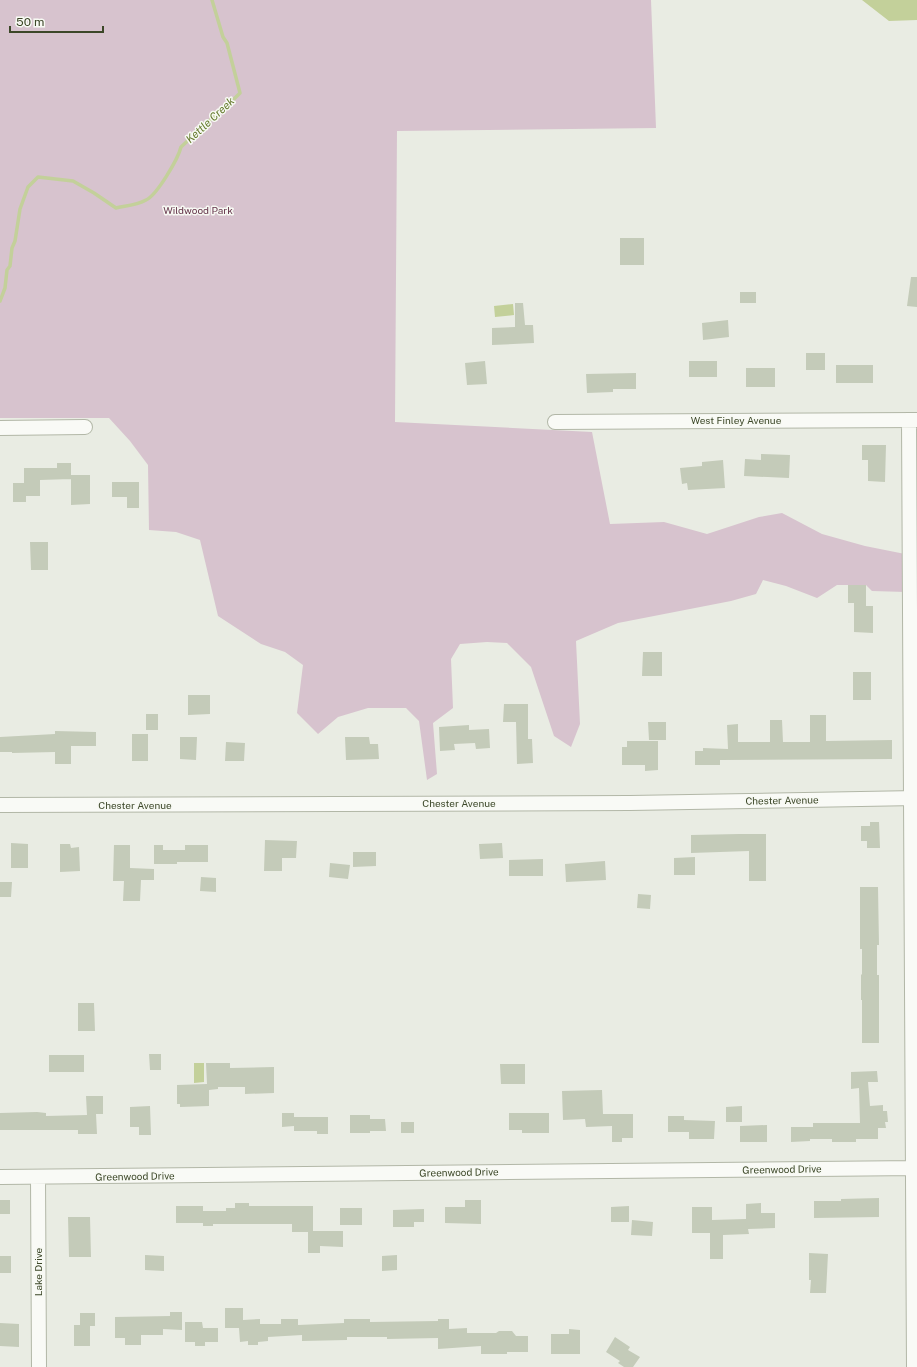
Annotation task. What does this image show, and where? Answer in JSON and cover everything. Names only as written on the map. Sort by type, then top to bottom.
[{"type":"street","name":"West Finley Avenue","points":[[555,422],[913,420]]},
{"type":"street","points":[[913,420],[915,1168],[914,1367]]},
{"type":"street","points":[[0,428],[85,426]]},
{"type":"street","name":"Chester Avenue","points":[[0,805],[637,803],[914,798]]},
{"type":"street","name":"Greenwood Drive","points":[[0,1177],[915,1168]]},
{"type":"street","name":"Lake Drive","points":[[38,1177],[39,1367]]},
{"type":"green space","name":"Wildwood Park","points":[[0,0],[651,0],[656,128],[397,131],[395,422],[592,432],[610,524],[664,522],[707,534],[759,517],[782,513],[822,534],[865,546],[905,554],[906,592],[872,591],[866,585],[837,585],[817,598],[786,586],[763,580],[756,594],[731,601],[618,623],[576,641],[580,724],[571,747],[554,736],[531,667],[507,643],[487,642],[460,644],[451,659],[453,708],[433,723],[437,774],[427,780],[419,721],[406,708],[368,708],[338,717],[318,734],[297,713],[303,665],[285,652],[261,644],[218,616],[200,540],[176,532],[149,530],[148,465],[130,441],[109,418],[0,418]]},
{"type":"shaded area","points":[[862,0],[917,0],[917,20],[889,21]]},
{"type":"shaded area","points":[[513,304],[514,315],[495,317],[494,306]]},
{"type":"shaded area","points":[[194,1063],[204,1063],[204,1082],[194,1083]]},
{"type":"building","points":[[620,238],[644,238],[644,265],[620,265]]},
{"type":"building","points":[[911,277],[917,277],[917,307],[907,306]]},
{"type":"building","points":[[740,292],[756,292],[756,303],[740,303]]},
{"type":"building","points":[[515,303],[523,303],[525,325],[533,325],[534,343],[492,345],[492,328],[515,327]]},
{"type":"building","points":[[728,320],[729,337],[703,340],[702,323]]},
{"type":"building","points":[[806,353],[825,353],[825,370],[806,370]]},
{"type":"building","points":[[485,361],[487,384],[467,385],[465,363]]},
{"type":"building","points":[[689,361],[717,361],[717,377],[689,377]]},
{"type":"building","points":[[836,365],[873,365],[873,383],[836,383]]},
{"type":"building","points":[[746,368],[775,368],[775,387],[746,387]]},
{"type":"building","points":[[636,373],[636,389],[613,389],[613,392],[587,393],[586,374]]},
{"type":"building","points":[[862,445],[886,445],[885,482],[868,481],[868,460],[862,460]]},
{"type":"building","points":[[761,454],[790,455],[789,478],[744,476],[745,459],[761,460]]},
{"type":"building","points":[[723,460],[725,488],[688,490],[687,483],[682,484],[680,468],[702,466],[702,462]]},
{"type":"building","points":[[57,463],[71,463],[71,479],[40,480],[40,496],[26,496],[26,502],[13,502],[13,483],[24,483],[24,468],[57,468]]},
{"type":"building","points":[[71,475],[90,475],[90,504],[71,505]]},
{"type":"building","points":[[112,482],[139,482],[139,508],[127,508],[127,497],[112,497]]},
{"type":"building","points":[[30,542],[48,542],[48,570],[31,570]]},
{"type":"building","points":[[848,585],[866,585],[866,606],[873,606],[873,633],[854,632],[854,603],[848,603]]},
{"type":"building","points":[[643,652],[662,652],[662,676],[642,676]]},
{"type":"building","points":[[853,672],[871,672],[871,700],[853,700]]},
{"type":"building","points":[[188,695],[210,695],[210,714],[188,715]]},
{"type":"building","points":[[504,704],[528,704],[528,739],[532,739],[533,763],[517,764],[516,722],[503,722]]},
{"type":"building","points":[[146,714],[158,714],[158,730],[146,730]]},
{"type":"building","points":[[810,715],[826,715],[826,741],[892,740],[892,759],[720,760],[720,765],[695,765],[695,751],[703,751],[703,748],[728,749],[727,725],[738,724],[738,742],[770,742],[770,720],[782,720],[783,742],[810,742]]},
{"type":"building","points":[[648,722],[666,722],[666,740],[649,740]]},
{"type":"building","points":[[469,725],[469,730],[489,729],[490,748],[476,749],[475,743],[454,744],[455,750],[440,751],[439,727]]},
{"type":"building","points":[[55,731],[96,732],[96,746],[71,746],[71,764],[55,764],[55,752],[0,752],[0,737],[55,734]]},
{"type":"building","points":[[132,734],[148,734],[148,761],[132,761]]},
{"type":"building","points":[[180,737],[197,737],[196,760],[180,759]]},
{"type":"building","points":[[345,737],[369,737],[370,744],[378,744],[379,759],[346,760]]},
{"type":"building","points":[[627,741],[658,741],[658,770],[645,771],[645,765],[622,765],[622,747],[627,747]]},
{"type":"building","points":[[226,742],[245,743],[244,761],[225,761]]},
{"type":"building","points":[[870,822],[879,822],[880,848],[867,848],[867,841],[861,841],[861,826],[870,826]]},
{"type":"building","points":[[766,834],[766,881],[749,881],[749,851],[691,853],[691,835]]},
{"type":"building","points":[[265,840],[297,841],[296,858],[282,858],[282,871],[264,871]]},
{"type":"building","points":[[11,843],[28,844],[28,868],[11,868]]},
{"type":"building","points":[[502,843],[503,858],[480,859],[479,844]]},
{"type":"building","points":[[60,844],[70,844],[71,848],[79,847],[80,871],[60,872]]},
{"type":"building","points":[[114,845],[130,845],[130,868],[154,869],[154,880],[141,880],[140,901],[123,901],[124,881],[113,881]]},
{"type":"building","points":[[154,845],[163,845],[163,850],[185,850],[185,845],[208,845],[208,862],[154,864]]},
{"type":"building","points":[[353,852],[376,852],[376,866],[353,867]]},
{"type":"building","points":[[695,857],[695,875],[674,875],[674,858]]},
{"type":"building","points":[[543,859],[543,876],[509,876],[509,860]]},
{"type":"building","points":[[605,861],[606,880],[566,882],[565,864]]},
{"type":"building","points":[[330,863],[350,865],[348,879],[329,877]]},
{"type":"building","points":[[201,877],[216,878],[216,892],[200,891]]},
{"type":"building","points":[[0,882],[12,882],[11,897],[0,897]]},
{"type":"building","points":[[860,887],[878,887],[879,945],[877,945],[877,975],[879,975],[879,1043],[862,1043],[862,949],[860,949]]},
{"type":"building","points":[[638,894],[651,895],[650,909],[637,908]]},
{"type":"building","points":[[78,1003],[94,1003],[95,1031],[78,1031]]},
{"type":"building","points":[[149,1054],[161,1054],[161,1070],[150,1070]]},
{"type":"building","points":[[49,1055],[84,1055],[84,1072],[49,1072]]},
{"type":"building","points":[[206,1063],[230,1063],[230,1068],[274,1067],[274,1093],[245,1094],[245,1087],[218,1087],[218,1089],[209,1090],[209,1106],[180,1107],[180,1104],[177,1104],[177,1085],[207,1084]]},
{"type":"building","points":[[500,1064],[525,1064],[525,1084],[501,1084]]},
{"type":"building","points":[[877,1071],[878,1082],[868,1082],[870,1106],[883,1105],[883,1111],[887,1111],[888,1122],[885,1122],[886,1128],[878,1128],[878,1139],[856,1139],[856,1142],[832,1142],[832,1139],[810,1139],[810,1141],[791,1142],[791,1127],[813,1127],[813,1123],[860,1123],[859,1088],[851,1089],[851,1072]]},
{"type":"building","points":[[602,1090],[603,1114],[633,1114],[633,1138],[622,1138],[622,1142],[612,1142],[612,1126],[586,1127],[585,1119],[563,1120],[562,1091]]},
{"type":"building","points":[[86,1096],[103,1096],[103,1114],[96,1114],[97,1134],[78,1134],[78,1130],[0,1130],[0,1113],[37,1112],[46,1113],[46,1116],[87,1115]]},
{"type":"building","points":[[150,1106],[151,1135],[139,1135],[139,1127],[130,1127],[130,1107]]},
{"type":"building","points":[[742,1106],[742,1122],[726,1122],[726,1107]]},
{"type":"building","points":[[282,1113],[294,1113],[294,1117],[328,1117],[328,1134],[317,1134],[317,1131],[294,1131],[294,1126],[282,1127]]},
{"type":"building","points":[[509,1113],[549,1113],[549,1133],[522,1133],[522,1130],[509,1130]]},
{"type":"building","points":[[350,1115],[370,1115],[370,1119],[385,1119],[386,1131],[350,1133]]},
{"type":"building","points":[[668,1116],[684,1116],[684,1120],[715,1121],[714,1139],[689,1139],[689,1132],[668,1132]]},
{"type":"building","points":[[401,1122],[414,1122],[414,1133],[401,1133]]},
{"type":"building","points":[[767,1125],[767,1142],[740,1142],[740,1126]]},
{"type":"building","points":[[879,1198],[879,1217],[814,1218],[814,1201],[841,1201],[841,1199]]},
{"type":"building","points":[[0,1200],[10,1200],[10,1214],[0,1214]]},
{"type":"building","points":[[465,1200],[481,1200],[481,1224],[445,1223],[445,1207],[465,1207]]},
{"type":"building","points":[[235,1203],[249,1203],[249,1206],[313,1206],[313,1231],[343,1231],[343,1247],[320,1246],[320,1253],[308,1253],[308,1232],[292,1232],[292,1224],[213,1224],[213,1226],[203,1226],[203,1223],[176,1223],[176,1206],[203,1206],[203,1211],[226,1211],[226,1208],[235,1208]]},
{"type":"building","points":[[761,1203],[761,1213],[775,1213],[775,1228],[748,1229],[749,1234],[723,1235],[723,1259],[710,1259],[710,1233],[692,1233],[692,1207],[712,1207],[712,1220],[746,1219],[746,1204]]},
{"type":"building","points":[[629,1206],[629,1222],[611,1222],[611,1207]]},
{"type":"building","points":[[340,1208],[362,1208],[362,1225],[340,1225]]},
{"type":"building","points":[[424,1209],[424,1222],[414,1222],[414,1227],[393,1227],[393,1210]]},
{"type":"building","points":[[68,1217],[90,1217],[91,1257],[69,1257]]},
{"type":"building","points":[[632,1220],[653,1222],[652,1236],[631,1235]]},
{"type":"building","points":[[809,1253],[828,1254],[826,1293],[810,1293],[811,1280],[809,1280]]},
{"type":"building","points":[[145,1255],[164,1256],[164,1271],[145,1270]]},
{"type":"building","points":[[397,1255],[397,1270],[382,1271],[382,1256]]},
{"type":"building","points":[[0,1256],[11,1256],[11,1273],[0,1273]]},
{"type":"building","points":[[225,1308],[243,1308],[243,1320],[260,1319],[260,1324],[281,1324],[281,1319],[298,1319],[298,1325],[344,1323],[344,1319],[370,1319],[370,1322],[438,1321],[438,1319],[449,1319],[449,1329],[467,1328],[467,1333],[496,1333],[499,1331],[512,1331],[516,1336],[528,1336],[528,1352],[481,1354],[481,1346],[438,1349],[438,1338],[387,1339],[387,1337],[347,1337],[347,1340],[302,1341],[302,1335],[268,1337],[268,1341],[258,1342],[258,1345],[248,1345],[248,1341],[240,1342],[239,1328],[225,1328]]},
{"type":"building","points":[[170,1312],[182,1312],[182,1330],[163,1329],[163,1335],[141,1335],[141,1345],[125,1345],[125,1338],[115,1338],[115,1317],[170,1316]]},
{"type":"building","points":[[80,1313],[95,1313],[95,1326],[90,1326],[90,1346],[74,1346],[74,1325],[80,1325]]},
{"type":"building","points":[[185,1322],[202,1322],[203,1328],[218,1328],[218,1342],[205,1342],[205,1346],[195,1346],[195,1342],[185,1342]]},
{"type":"building","points":[[0,1323],[19,1324],[19,1347],[0,1346]]},
{"type":"building","points":[[569,1329],[580,1330],[580,1354],[551,1354],[551,1334],[569,1334]]},
{"type":"building","points":[[615,1337],[630,1347],[628,1350],[640,1357],[633,1367],[624,1367],[618,1363],[620,1361],[606,1352]]},
{"type":"waterway","name":"Kettle Creek","points":[[0,301],[5,288],[7,270],[10,266],[20,209],[28,187],[38,177],[73,181],[116,208],[142,202],[151,197],[161,184],[172,168],[181,147],[240,93],[227,43],[223,37],[212,0]]}]
